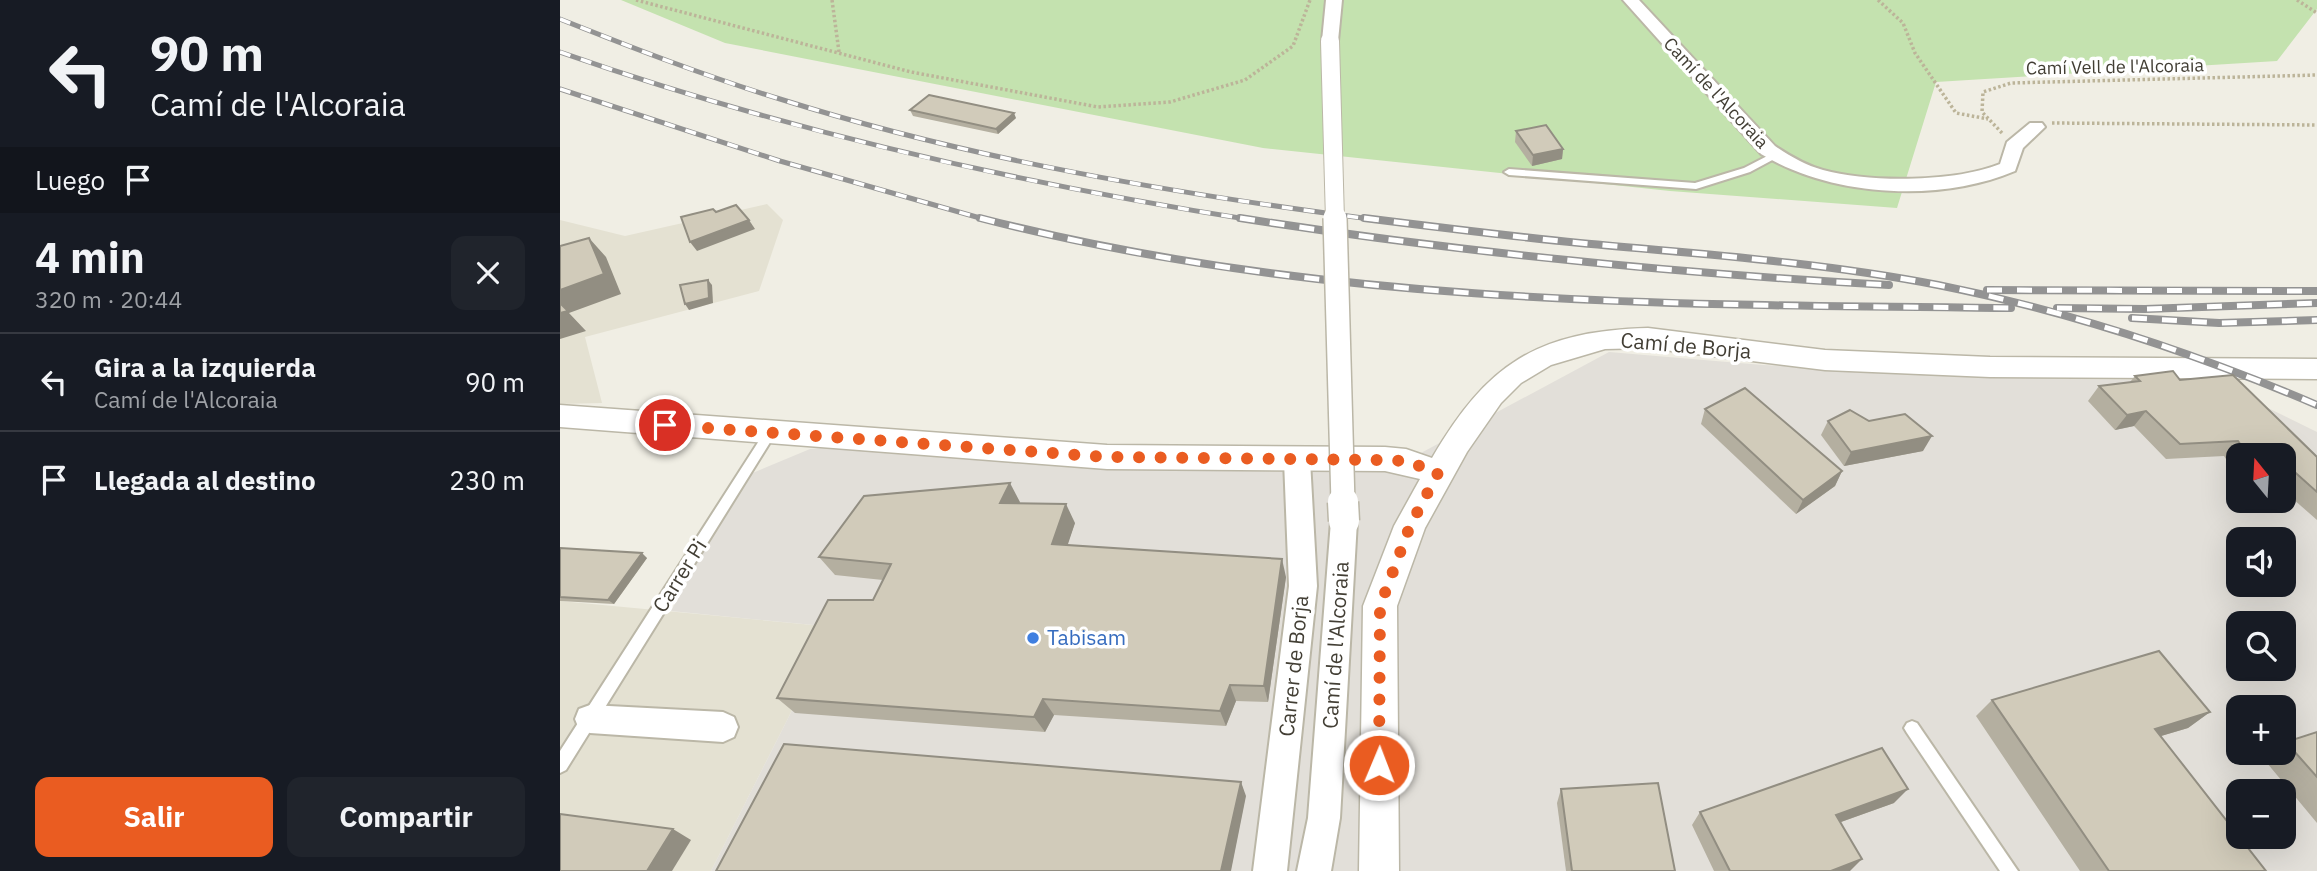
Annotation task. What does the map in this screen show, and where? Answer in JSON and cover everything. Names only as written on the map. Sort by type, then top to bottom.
[{"type":"street","name":"Camí de l'Alcoraia","points":[[1314,871],[1324,818],[1344,521],[1330,41],[1334,0]]},
{"type":"street","name":"Camí de l'Alcoraia","points":[[1631,0],[1775,155],[1794,166],[1823,176],[1894,184],[1939,184],[1999,173],[2008,167],[2014,146],[2036,127]]},
{"type":"street","name":"Camí de Borja","points":[[1378,871],[1380,606],[1410,526],[1438,473],[1491,395],[1511,376],[1541,358],[1605,339],[1648,338],[1825,359],[1977,366],[2317,369]]},
{"type":"street","points":[[560,416],[1107,457],[1406,461],[1438,473]]},
{"type":"street","name":"Carrer de Borja","points":[[1270,871],[1303,586],[1297,460]]},
{"type":"street","points":[[590,719],[723,727]]},
{"type":"lane","points":[[1509,172],[1696,186],[1747,170],[1775,155]]},
{"type":"lane","name":"Carrer Pi","points":[[560,765],[770,433]]},
{"type":"lane","points":[[1912,728],[2010,871]]},
{"type":"path","points":[[636,0],[911,72],[1098,107],[1170,102],[1245,80],[1293,46],[1310,0]]},
{"type":"path","points":[[832,0],[839,52]]},
{"type":"path","points":[[1878,0],[1903,23],[1916,53],[1956,113],[1989,120],[2014,146]]},
{"type":"path","points":[[2297,0],[2317,12]]},
{"type":"path","name":"Camí Vell de l'Alcoraia","points":[[1989,120],[1982,112],[1983,92],[2011,83],[2104,83],[2317,75]]},
{"type":"path","points":[[2036,127],[2061,121],[2317,125]]},
{"type":"shaded area","points":[[767,204],[783,220],[759,291],[585,337],[602,403],[560,404],[560,220],[625,236]]},
{"type":"shaded area","points":[[1609,352],[1763,365],[2066,379],[2211,380],[2317,432],[2317,871],[711,871],[834,627],[671,611],[743,477],[810,449],[905,442],[1406,461]]},
{"type":"shaded area","points":[[560,601],[834,627],[711,871],[560,871]]},
{"type":"green space","points":[[621,0],[2317,0],[2317,9],[2277,61],[1936,82],[1897,208],[1670,191],[1263,148],[725,43]]},
{"type":"building","points":[[929,95],[1014,113],[996,129],[910,110]]},
{"type":"building","points":[[1546,125],[1563,149],[1533,155],[1516,131]]},
{"type":"building","points":[[736,205],[749,220],[690,242],[681,217],[713,209],[716,212]]},
{"type":"building","points":[[589,238],[604,274],[560,290],[560,246]]},
{"type":"building","points":[[708,280],[709,298],[685,304],[680,285]]},
{"type":"building","points":[[560,303],[568,311],[560,313]]},
{"type":"building","points":[[2173,371],[2180,380],[2233,375],[2317,457],[2317,492],[2296,473],[2296,443],[2238,441],[2180,444],[2146,411],[2127,415],[2099,386],[2140,381],[2135,376]]},
{"type":"building","points":[[1745,388],[1842,471],[1803,500],[1705,409]]},
{"type":"building","points":[[1850,410],[1869,421],[1905,414],[1932,436],[1851,452],[1828,421]]},
{"type":"building","points":[[1010,483],[1000,503],[1066,504],[1052,544],[1282,559],[1264,686],[1230,685],[1220,711],[1043,699],[1034,717],[777,698],[828,600],[873,600],[891,564],[819,557],[864,496]]},
{"type":"building","points":[[560,548],[642,553],[608,600],[560,597]]},
{"type":"building","points":[[2159,651],[2210,712],[2155,729],[2226,820],[2226,849],[2249,849],[2266,871],[2109,871],[1992,700]]},
{"type":"building","points":[[2317,732],[2317,777],[2296,753],[2296,739]]},
{"type":"building","points":[[784,744],[1241,782],[1221,871],[716,871]]},
{"type":"building","points":[[1882,748],[1908,789],[1836,815],[1862,859],[1831,871],[1730,871],[1700,812]]},
{"type":"building","points":[[1658,783],[1675,871],[1572,871],[1561,789]]},
{"type":"building","points":[[560,814],[673,829],[647,871],[560,871]]},
{"type":"railway","points":[[560,19],[752,90],[927,140],[1076,173],[1227,199],[1378,220]]},
{"type":"railway","points":[[560,52],[730,106],[902,152],[1076,189],[1242,218]]},
{"type":"railway","points":[[560,89],[780,161],[987,220]]},
{"type":"railway","points":[[980,218],[1106,247],[1234,268],[1363,284],[1622,301],[2011,308]]},
{"type":"railway","points":[[1242,218],[1564,260],[1889,285]]},
{"type":"railway","points":[[1242,218],[1252,220]]},
{"type":"railway","points":[[1364,218],[1805,265],[1938,285],[2035,307],[2131,335],[2225,368],[2317,405]]},
{"type":"railway","points":[[1987,290],[2317,291]]},
{"type":"railway","points":[[2057,308],[2145,309],[2317,303]]},
{"type":"railway","points":[[2132,318],[2219,323],[2317,320]]},
{"type":"place","name":"Tabisam","points":[[1033,638]]},
{"type":"route","points":[[665,425],[1107,457],[1406,461],[1438,473],[1410,526],[1380,606],[1379,765]]}]
